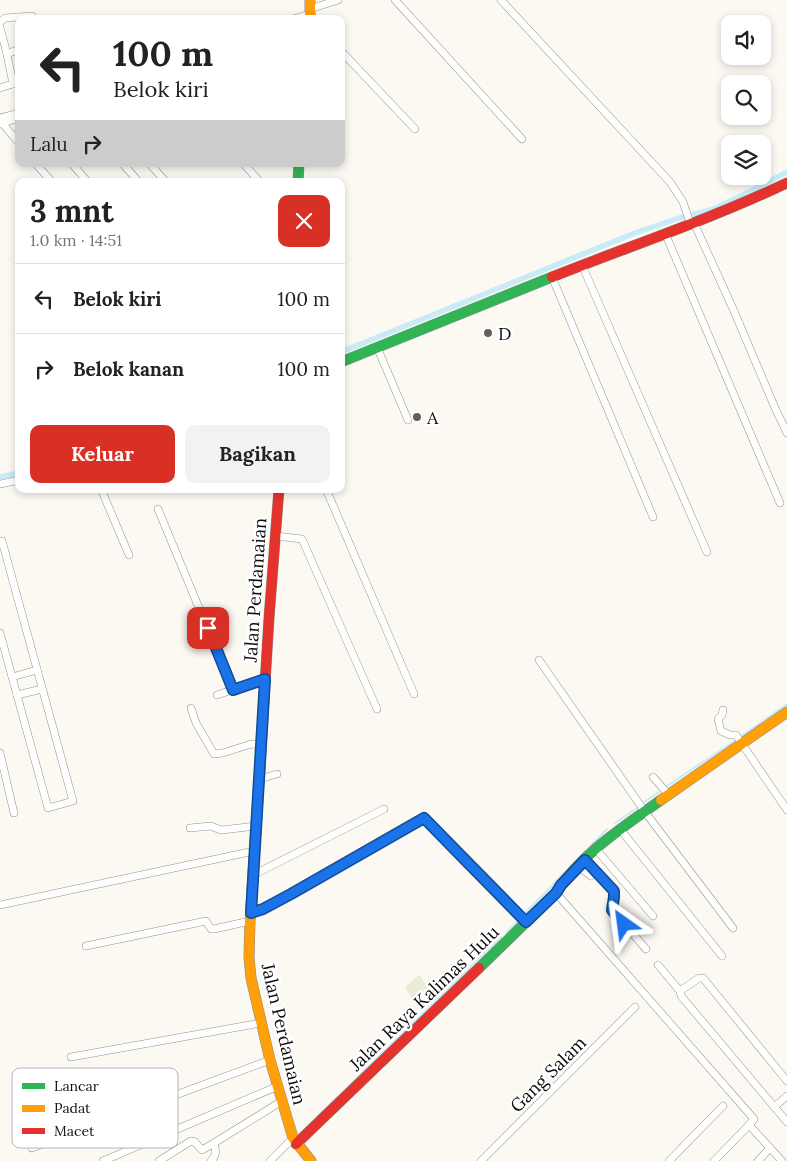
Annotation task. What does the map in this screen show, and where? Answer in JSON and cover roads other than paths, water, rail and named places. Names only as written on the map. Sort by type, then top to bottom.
[{"type":"street","points":[[310,13],[338,0]]},
{"type":"street","points":[[396,0],[522,139]]},
{"type":"street","points":[[501,0],[670,182],[683,202],[734,311],[787,433]]},
{"type":"street","points":[[0,22],[5,18],[15,17]]},
{"type":"street","points":[[0,26],[15,80]]},
{"type":"street","points":[[7,54],[15,51]]},
{"type":"street","points":[[345,55],[415,129]]},
{"type":"street","points":[[0,88],[15,83]]},
{"type":"street","points":[[1,122],[15,115]]},
{"type":"street","points":[[1,122],[15,119]]},
{"type":"street","points":[[1,122],[15,138]]},
{"type":"street","points":[[39,167],[48,178]]},
{"type":"street","points":[[75,167],[84,178]]},
{"type":"street","points":[[126,167],[135,178]]},
{"type":"street","points":[[153,167],[162,178]]},
{"type":"street","points":[[247,167],[256,178]]},
{"type":"street","points":[[345,360],[665,233],[690,220],[744,203],[787,183]]},
{"type":"street","points":[[665,233],[780,503]]},
{"type":"street","points":[[582,265],[707,552]]},
{"type":"street","points":[[552,277],[654,516]]},
{"type":"street","points":[[376,347],[408,420]]},
{"type":"street","points":[[0,484],[15,481]]},
{"type":"street","points":[[103,493],[129,555]]},
{"type":"street","name":"Jalan Perdamaian","points":[[279,493],[254,851],[249,965],[261,1023],[282,1101],[295,1141],[311,1161]]},
{"type":"street","points":[[328,493],[414,694]]},
{"type":"street","points":[[158,510],[233,690]]},
{"type":"street","points":[[275,536],[302,539],[376,709]]},
{"type":"street","points":[[0,542],[2,541],[73,801],[48,808],[0,633]]},
{"type":"street","points":[[539,660],[645,812],[733,928]]},
{"type":"street","points":[[12,677],[37,670]]},
{"type":"street","points":[[217,696],[265,679]]},
{"type":"street","points":[[17,696],[42,689]]},
{"type":"street","points":[[191,708],[196,723],[214,754],[217,755],[251,744],[261,745]]},
{"type":"street","points":[[723,710],[722,715],[718,719],[721,731],[730,735],[736,735],[787,810]]},
{"type":"street","name":"Jalan Raya Kalimas Hulu","points":[[295,1141],[454,993],[556,893],[581,863],[607,838],[645,812],[739,741],[787,712]]},
{"type":"street","points":[[0,753],[14,813]]},
{"type":"street","points":[[259,779],[277,774]]},
{"type":"street","points":[[653,777],[668,794]]},
{"type":"street","points":[[253,875],[384,809]]},
{"type":"street","points":[[86,946],[206,921],[214,930],[250,917],[424,818],[526,922]]},
{"type":"street","points":[[190,828],[211,826],[222,830],[256,826]]},
{"type":"street","points":[[620,829],[722,956]]},
{"type":"street","points":[[596,849],[653,916]]},
{"type":"street","points":[[0,905],[254,851]]},
{"type":"street","points":[[581,863],[591,876]]},
{"type":"street","points":[[581,863],[614,891],[612,910],[646,949]]},
{"type":"street","points":[[556,893],[754,1119],[714,1161]]},
{"type":"street","points":[[658,965],[680,991],[681,996],[787,1122]]},
{"type":"street","points":[[680,991],[699,978],[703,978],[787,1081]]},
{"type":"street","name":"Gang Salam","points":[[481,1161],[635,1007]]},
{"type":"street","points":[[71,1058],[261,1023]]},
{"type":"street","points":[[178,1094],[270,1060]]},
{"type":"street","points":[[178,1129],[278,1086]]},
{"type":"street","points":[[774,1107],[787,1096]]},
{"type":"street","points":[[159,1161],[191,1141],[195,1142],[202,1150],[282,1101]]},
{"type":"street","points":[[669,1161],[723,1106]]},
{"type":"street","points":[[749,1126],[782,1161]]},
{"type":"street","points":[[270,1161],[295,1141]]},
{"type":"street","points":[[210,1161],[216,1154],[214,1143]]},
{"type":"street","points":[[103,1161],[133,1148]]},
{"type":"street","points":[[758,1161],[770,1148]]},
{"type":"waterway","points":[[345,350],[635,233],[679,218],[711,210],[787,172]]},
{"type":"waterway","points":[[0,477],[15,474]]},
{"type":"waterway","points":[[740,737],[787,704]]},
{"type":"waterway","points":[[667,786],[736,740]]},
{"type":"waterway","points":[[644,802],[659,792]]},
{"type":"waterway","points":[[615,823],[637,808]]},
{"type":"waterway","points":[[524,914],[607,829]]},
{"type":"waterway","points":[[506,933],[518,921]]},
{"type":"waterway","points":[[317,1117],[501,937]]},
{"type":"waterway","points":[[294,1123],[298,1136]]},
{"type":"place","name":"D","points":[[488,333]]},
{"type":"place","name":"A","points":[[417,417]]}]
